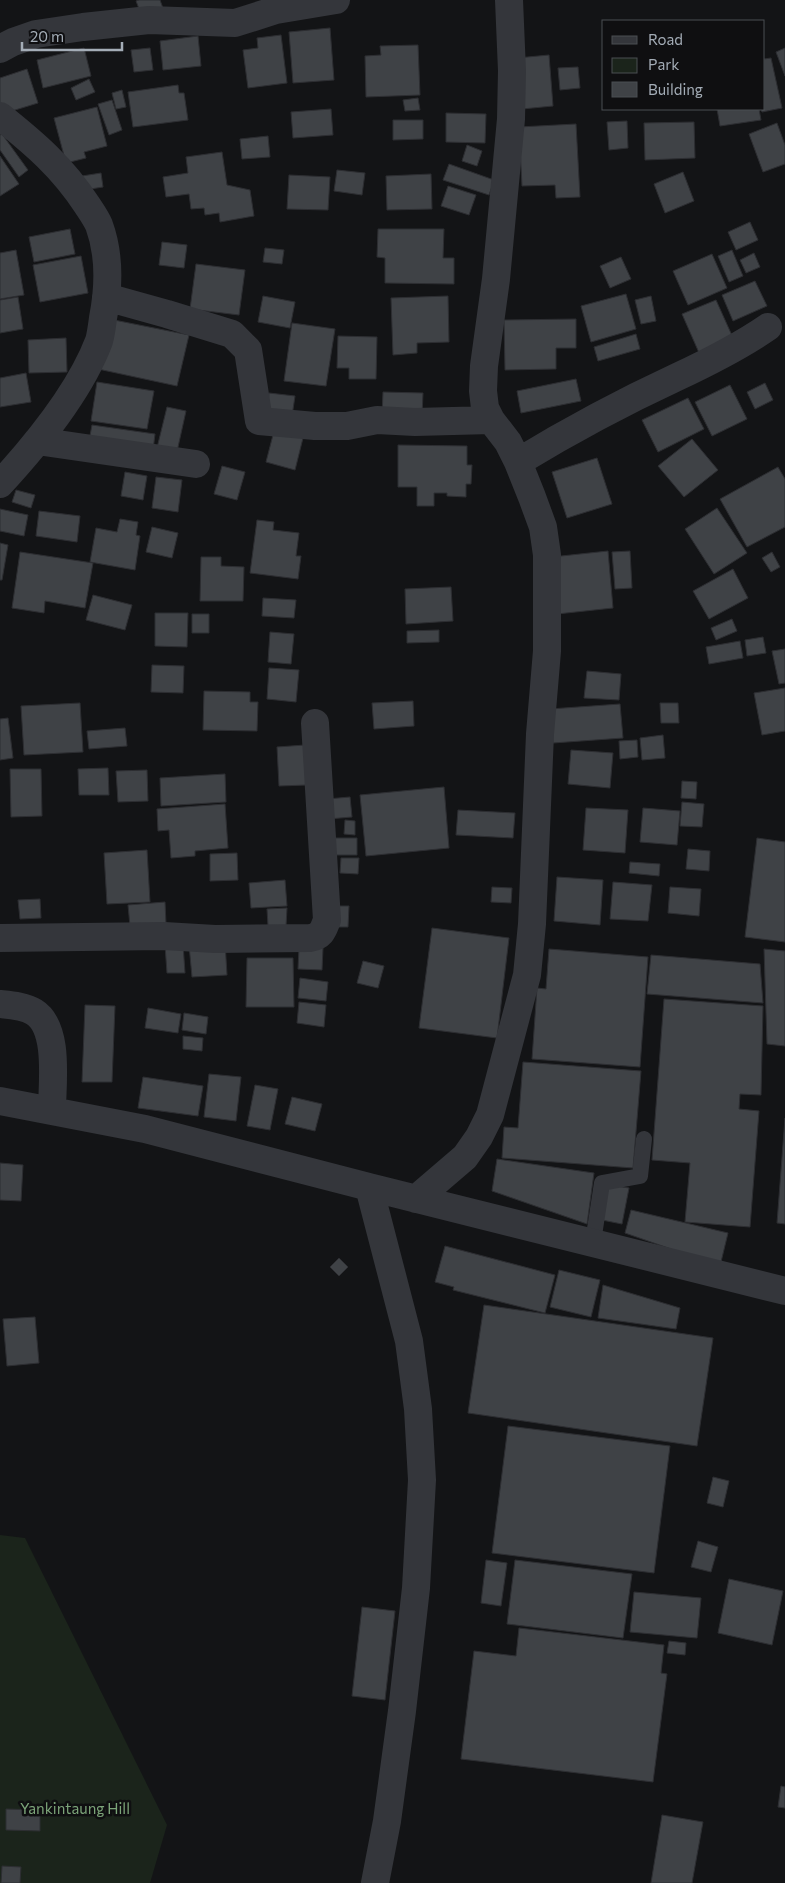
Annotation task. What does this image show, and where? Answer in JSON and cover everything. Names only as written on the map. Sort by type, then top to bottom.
[{"type":"street","points":[[0,49],[36,34],[84,27],[234,12],[276,10],[336,0]]},
{"type":"street","points":[[416,1199],[464,1157],[479,1137],[490,1115],[527,975],[532,924],[540,734],[548,651],[547,556],[543,527],[518,462],[508,442],[484,408],[484,366],[496,279],[511,119],[512,71],[509,0]]},
{"type":"street","points":[[0,116],[46,154],[76,188],[98,223],[106,252],[108,274],[99,340],[84,373],[26,456],[0,484]]},
{"type":"street","points":[[106,297],[232,334],[248,350],[259,420],[347,426],[377,420],[415,422],[491,420]]},
{"type":"street","points":[[518,462],[582,425],[678,376],[698,368],[746,342],[768,327]]},
{"type":"street","points":[[37,441],[196,464]]},
{"type":"street","points":[[0,938],[164,936],[215,939],[310,938],[318,936],[323,932],[327,920],[315,723]]},
{"type":"street","points":[[0,1004],[33,1011],[44,1020],[50,1034],[52,1051],[52,1111]]},
{"type":"street","points":[[0,1101],[144,1129],[785,1291]]},
{"type":"street","points":[[369,1187],[409,1341],[418,1409],[422,1480],[416,1588],[405,1683],[387,1821],[375,1883]]},
{"type":"lane","points":[[593,1242],[602,1183],[640,1176],[644,1138]]},
{"type":"green space","name":"Yankintaung Hill","points":[[0,1535],[25,1538],[167,1825],[150,1883],[0,1883]]},
{"type":"building","points":[[160,0],[164,11],[143,19],[136,1]]},
{"type":"building","points":[[330,28],[334,80],[293,83],[289,32]]},
{"type":"building","points":[[281,35],[287,83],[248,88],[243,50],[258,48],[257,38]]},
{"type":"building","points":[[198,36],[201,66],[163,70],[160,41]]},
{"type":"building","points":[[418,45],[420,95],[366,97],[365,56],[381,55],[380,46]]},
{"type":"building","points":[[84,48],[91,76],[43,88],[37,60]]},
{"type":"building","points":[[150,48],[153,70],[134,72],[131,50]]},
{"type":"building","points":[[785,48],[785,76],[776,52]]},
{"type":"building","points":[[549,55],[553,106],[522,109],[517,58]]},
{"type":"building","points":[[771,58],[782,108],[762,112],[761,110],[765,110],[765,59]]},
{"type":"building","points":[[578,67],[580,88],[560,90],[558,68]]},
{"type":"building","points":[[27,69],[38,103],[2,114],[0,107],[0,78]]},
{"type":"building","points":[[89,79],[95,92],[76,100],[71,88]]},
{"type":"building","points":[[178,85],[179,93],[184,93],[188,120],[133,127],[128,92]]},
{"type":"building","points":[[122,90],[126,107],[116,109],[112,93]]},
{"type":"building","points":[[418,98],[420,110],[405,111],[403,100]]},
{"type":"building","points":[[112,100],[122,130],[109,135],[98,104]]},
{"type":"building","points":[[97,107],[107,146],[84,152],[86,158],[66,163],[54,118]]},
{"type":"building","points":[[331,109],[333,135],[293,138],[291,112]]},
{"type":"building","points":[[717,110],[759,110],[761,120],[720,126]]},
{"type":"building","points":[[446,113],[486,114],[485,143],[446,142]]},
{"type":"building","points":[[393,120],[423,120],[423,139],[393,140]]},
{"type":"building","points":[[627,121],[628,148],[609,150],[607,122]]},
{"type":"building","points":[[694,122],[695,158],[645,160],[644,123]]},
{"type":"building","points":[[777,123],[785,145],[785,164],[763,172],[749,134]]},
{"type":"building","points":[[576,124],[580,197],[556,198],[555,185],[522,186],[519,127]]},
{"type":"building","points":[[2,134],[28,170],[19,177],[0,150],[0,135]]},
{"type":"building","points":[[268,136],[270,157],[242,159],[240,139]]},
{"type":"building","points":[[467,145],[482,151],[477,166],[462,161]]},
{"type":"building","points":[[222,152],[227,185],[250,190],[254,216],[220,222],[219,213],[205,215],[204,208],[191,209],[189,194],[166,197],[163,177],[188,173],[186,157]]},
{"type":"building","points":[[0,156],[19,184],[0,196]]},
{"type":"building","points":[[449,164],[494,180],[489,195],[443,180]]},
{"type":"building","points":[[337,170],[365,173],[362,195],[334,191]]},
{"type":"building","points":[[683,172],[694,201],[665,213],[654,184]]},
{"type":"building","points":[[101,173],[103,187],[84,190],[82,176]]},
{"type":"building","points":[[431,174],[432,209],[387,210],[386,176]]},
{"type":"building","points":[[289,175],[330,177],[328,210],[287,209]]},
{"type":"building","points":[[448,186],[476,195],[469,215],[441,206]]},
{"type":"building","points":[[750,222],[758,240],[736,250],[728,232]]},
{"type":"building","points":[[70,229],[75,254],[34,262],[29,237]]},
{"type":"building","points":[[378,229],[444,229],[443,258],[454,258],[454,284],[385,283],[385,258],[377,257]]},
{"type":"building","points":[[162,242],[187,245],[184,268],[159,265]]},
{"type":"building","points":[[265,248],[284,250],[282,264],[263,262]]},
{"type":"building","points":[[16,250],[24,295],[0,299],[0,253]]},
{"type":"building","points":[[732,250],[743,276],[729,282],[718,256]]},
{"type":"building","points":[[754,253],[760,267],[746,273],[740,260]]},
{"type":"building","points":[[712,254],[727,288],[688,305],[673,271]]},
{"type":"building","points":[[81,256],[88,293],[40,302],[33,265]]},
{"type":"building","points":[[621,257],[631,279],[610,288],[600,266]]},
{"type":"building","points":[[196,264],[245,270],[239,315],[190,309]]},
{"type":"building","points":[[755,281],[767,306],[733,321],[722,295]]},
{"type":"building","points":[[626,294],[636,329],[591,342],[581,306]]},
{"type":"building","points":[[263,296],[295,302],[290,328],[258,322]]},
{"type":"building","points":[[448,296],[449,342],[417,343],[417,353],[393,355],[391,298]]},
{"type":"building","points":[[651,296],[656,321],[641,324],[635,300]]},
{"type":"building","points":[[18,297],[23,329],[0,333],[0,300]]},
{"type":"building","points":[[716,300],[734,340],[700,355],[682,314]]},
{"type":"building","points":[[109,319],[189,335],[177,386],[98,369]]},
{"type":"building","points":[[576,319],[576,348],[556,348],[556,369],[505,370],[504,320]]},
{"type":"building","points":[[292,323],[335,329],[326,386],[284,381]]},
{"type":"building","points":[[636,334],[640,349],[598,361],[594,347]]},
{"type":"building","points":[[338,336],[377,337],[376,379],[349,379],[349,368],[337,368]]},
{"type":"building","points":[[66,338],[67,372],[29,373],[28,340]]},
{"type":"building","points":[[26,373],[31,402],[0,407],[0,378]]},
{"type":"building","points":[[576,379],[581,401],[521,413],[517,391]]},
{"type":"building","points":[[97,382],[154,391],[147,429],[91,421]]},
{"type":"building","points":[[765,383],[773,400],[755,409],[747,392]]},
{"type":"building","points":[[730,385],[747,419],[712,436],[695,402]]},
{"type":"building","points":[[383,392],[423,393],[422,416],[382,416]]},
{"type":"building","points":[[269,393],[295,396],[292,416],[267,413]]},
{"type":"building","points":[[688,398],[704,429],[658,452],[642,420]]},
{"type":"building","points":[[167,407],[186,411],[176,456],[156,452]]},
{"type":"building","points":[[92,425],[155,434],[153,450],[89,441]]},
{"type":"building","points":[[274,431],[303,438],[295,470],[266,462]]},
{"type":"building","points":[[692,439],[718,470],[684,497],[658,466]]},
{"type":"building","points":[[398,445],[467,446],[467,465],[472,465],[471,484],[466,484],[466,497],[447,496],[447,493],[434,493],[434,506],[417,506],[417,487],[398,487]]},
{"type":"building","points":[[597,458],[612,504],[567,518],[552,472]]},
{"type":"building","points":[[222,466],[245,472],[237,500],[214,494]]},
{"type":"building","points":[[778,467],[785,479],[785,527],[747,547],[720,499]]},
{"type":"building","points":[[125,472],[147,476],[143,500],[121,496]]},
{"type":"building","points":[[156,477],[182,480],[178,512],[152,508]]},
{"type":"building","points":[[16,490],[35,495],[31,508],[12,502]]},
{"type":"building","points":[[717,508],[747,553],[714,574],[685,529]]},
{"type":"building","points":[[0,509],[28,515],[24,536],[0,531]]},
{"type":"building","points":[[39,511],[80,516],[77,542],[36,536]]},
{"type":"building","points":[[120,519],[138,522],[136,535],[140,536],[135,570],[90,562],[96,528],[117,532]]},
{"type":"building","points":[[257,520],[274,522],[273,530],[299,533],[296,556],[301,556],[298,579],[250,573]]},
{"type":"building","points":[[152,527],[178,533],[172,558],[146,552]]},
{"type":"building","points":[[0,543],[8,545],[2,580],[0,580]]},
{"type":"building","points":[[608,551],[613,608],[557,614],[552,557]]},
{"type":"building","points":[[630,551],[632,588],[615,589],[612,552]]},
{"type":"building","points":[[20,552],[93,563],[85,608],[45,601],[44,613],[12,608]]},
{"type":"building","points":[[772,552],[780,567],[771,572],[762,558]]},
{"type":"building","points":[[201,557],[221,557],[221,566],[244,567],[243,601],[200,601]]},
{"type":"building","points":[[733,569],[748,598],[709,619],[693,591]]},
{"type":"building","points":[[451,587],[453,621],[406,624],[405,589]]},
{"type":"building","points":[[93,595],[132,605],[125,630],[86,620]]},
{"type":"building","points":[[263,598],[296,600],[294,618],[262,616]]},
{"type":"building","points":[[155,613],[188,613],[187,647],[155,646]]},
{"type":"building","points":[[192,614],[209,614],[209,633],[192,633]]},
{"type":"building","points":[[732,619],[737,631],[716,640],[711,628]]},
{"type":"building","points":[[439,630],[439,642],[407,643],[407,631]]},
{"type":"building","points":[[270,632],[294,634],[291,664],[268,662]]},
{"type":"building","points":[[763,637],[766,653],[747,656],[745,640]]},
{"type":"building","points":[[740,641],[743,658],[709,664],[706,647]]},
{"type":"building","points":[[785,649],[785,683],[779,684],[772,651]]},
{"type":"building","points":[[152,665],[184,666],[183,693],[151,692]]},
{"type":"building","points":[[269,668],[299,670],[296,702],[267,699]]},
{"type":"building","points":[[587,671],[621,674],[619,700],[584,698]]},
{"type":"building","points":[[785,688],[785,731],[762,735],[754,693]]},
{"type":"building","points":[[204,691],[250,692],[250,702],[258,702],[257,731],[203,730]]},
{"type":"building","points":[[413,701],[414,726],[374,729],[372,703]]},
{"type":"building","points":[[80,703],[83,752],[24,755],[21,706]]},
{"type":"building","points":[[660,703],[678,703],[679,723],[661,723]]},
{"type":"building","points":[[620,704],[623,738],[553,743],[550,709]]},
{"type":"building","points":[[8,718],[13,758],[0,760],[0,719]]},
{"type":"building","points":[[125,728],[127,746],[89,749],[87,731]]},
{"type":"building","points":[[663,735],[665,758],[642,760],[640,738]]},
{"type":"building","points":[[637,740],[638,757],[620,759],[619,741]]},
{"type":"building","points":[[305,745],[307,785],[279,786],[277,747]]},
{"type":"building","points":[[571,750],[613,753],[610,788],[568,784]]},
{"type":"building","points":[[108,768],[109,795],[79,795],[78,769]]},
{"type":"building","points":[[10,769],[41,769],[42,816],[11,817]]},
{"type":"building","points":[[147,770],[148,801],[118,802],[116,771]]},
{"type":"building","points":[[225,774],[226,802],[161,806],[160,778]]},
{"type":"building","points":[[682,781],[697,782],[696,799],[681,798]]},
{"type":"building","points":[[444,787],[449,848],[366,856],[360,795]]},
{"type":"building","points":[[350,797],[352,817],[328,819],[327,799]]},
{"type":"building","points":[[682,802],[704,804],[702,827],[680,826]]},
{"type":"building","points":[[225,804],[228,848],[195,851],[195,856],[171,858],[169,830],[158,831],[157,809]]},
{"type":"building","points":[[586,808],[628,810],[625,853],[583,850]]},
{"type":"building","points":[[643,808],[680,811],[677,845],[640,842]]},
{"type":"building","points":[[458,810],[515,813],[513,838],[456,835]]},
{"type":"building","points":[[345,820],[355,821],[355,835],[344,834]]},
{"type":"building","points":[[333,838],[357,838],[357,855],[333,855]]},
{"type":"building","points":[[757,838],[785,842],[785,942],[745,937]]},
{"type":"building","points":[[688,849],[710,851],[709,871],[686,869]]},
{"type":"building","points":[[147,850],[150,902],[107,904],[104,853]]},
{"type":"building","points":[[237,853],[238,880],[210,881],[210,854]]},
{"type":"building","points":[[341,858],[359,858],[358,874],[340,873]]},
{"type":"building","points":[[630,862],[660,864],[659,876],[629,873]]},
{"type":"building","points":[[557,877],[603,880],[600,925],[554,921]]},
{"type":"building","points":[[285,880],[287,906],[251,908],[249,883]]},
{"type":"building","points":[[613,882],[652,885],[648,921],[610,919]]},
{"type":"building","points":[[492,887],[512,888],[511,903],[491,902]]},
{"type":"building","points":[[670,887],[701,889],[699,916],[668,913]]},
{"type":"building","points":[[40,899],[41,918],[20,919],[18,900]]},
{"type":"building","points":[[165,902],[166,924],[130,926],[128,905]]},
{"type":"building","points":[[331,906],[349,906],[348,927],[332,927]]},
{"type":"building","points":[[287,908],[286,926],[268,926],[267,909]]},
{"type":"building","points":[[432,928],[509,938],[497,1038],[419,1028]]},
{"type":"building","points":[[225,942],[227,975],[192,977],[189,945]]},
{"type":"building","points":[[183,944],[185,973],[167,973],[165,945]]},
{"type":"building","points":[[299,948],[323,948],[322,970],[298,969]]},
{"type":"building","points":[[549,949],[648,957],[640,1067],[532,1059],[537,988],[546,989]]},
{"type":"building","points":[[764,949],[785,951],[785,1046],[767,1044]]},
{"type":"building","points":[[651,955],[760,964],[763,1003],[647,994]]},
{"type":"building","points":[[247,958],[293,958],[294,1007],[246,1007]]},
{"type":"building","points":[[363,961],[384,966],[378,988],[357,983]]},
{"type":"building","points":[[300,978],[328,982],[326,1001],[298,998]]},
{"type":"building","points":[[664,999],[763,1006],[761,1095],[740,1094],[739,1109],[759,1111],[750,1227],[685,1222],[690,1163],[652,1160]]},
{"type":"building","points":[[299,1002],[326,1005],[324,1027],[297,1023]]},
{"type":"building","points":[[85,1005],[115,1006],[112,1082],[82,1082]]},
{"type":"building","points":[[148,1008],[181,1014],[178,1033],[145,1028]]},
{"type":"building","points":[[184,1013],[208,1017],[206,1034],[182,1030]]},
{"type":"building","points":[[183,1036],[203,1038],[202,1051],[183,1049]]},
{"type":"building","points":[[523,1062],[641,1071],[633,1168],[502,1158],[504,1127],[518,1128]]},
{"type":"building","points":[[209,1074],[241,1077],[236,1121],[204,1117]]},
{"type":"building","points":[[143,1077],[203,1086],[198,1116],[138,1108]]},
{"type":"building","points":[[255,1085],[278,1089],[270,1130],[247,1126]]},
{"type":"building","points":[[292,1097],[322,1104],[315,1131],[285,1124]]},
{"type":"building","points":[[785,1118],[785,1224],[777,1223]]},
{"type":"building","points":[[497,1159],[594,1173],[587,1224],[492,1191]]},
{"type":"building","points":[[0,1163],[23,1165],[21,1201],[0,1200]]},
{"type":"building","points":[[609,1185],[629,1188],[622,1224],[602,1220]]},
{"type":"building","points":[[631,1210],[728,1233],[720,1266],[625,1233]]},
{"type":"building","points":[[445,1246],[555,1275],[545,1313],[453,1290],[454,1287],[435,1282]]},
{"type":"building","points":[[339,1258],[348,1267],[339,1276],[330,1267]]},
{"type":"building","points":[[559,1270],[600,1280],[591,1317],[550,1307]]},
{"type":"building","points":[[603,1285],[680,1308],[676,1329],[598,1318]]},
{"type":"building","points":[[484,1305],[713,1338],[697,1446],[468,1413]]},
{"type":"building","points":[[35,1317],[39,1363],[7,1366],[3,1319]]},
{"type":"building","points":[[508,1426],[670,1446],[654,1573],[492,1553]]},
{"type":"building","points":[[713,1477],[729,1481],[723,1507],[707,1503]]},
{"type":"building","points":[[698,1541],[718,1547],[711,1572],[691,1567]]},
{"type":"building","points":[[486,1560],[507,1563],[501,1606],[481,1603]]},
{"type":"building","points":[[515,1560],[632,1574],[623,1638],[507,1624]]},
{"type":"building","points":[[729,1579],[783,1591],[772,1645],[718,1633]]},
{"type":"building","points":[[634,1592],[701,1598],[697,1638],[630,1632]]},
{"type":"building","points":[[362,1607],[395,1611],[385,1700],[352,1696]]},
{"type":"building","points":[[519,1628],[664,1645],[661,1673],[667,1674],[653,1782],[461,1759],[474,1651],[516,1656]]},
{"type":"building","points":[[669,1641],[686,1643],[685,1655],[667,1653]]},
{"type":"building","points":[[781,1786],[785,1787],[785,1808],[778,1807]]},
{"type":"building","points":[[6,1809],[40,1810],[40,1831],[6,1830]]},
{"type":"building","points":[[662,1815],[703,1822],[692,1883],[651,1883]]},
{"type":"building","points":[[2,1866],[21,1867],[20,1883],[1,1883]]}]
